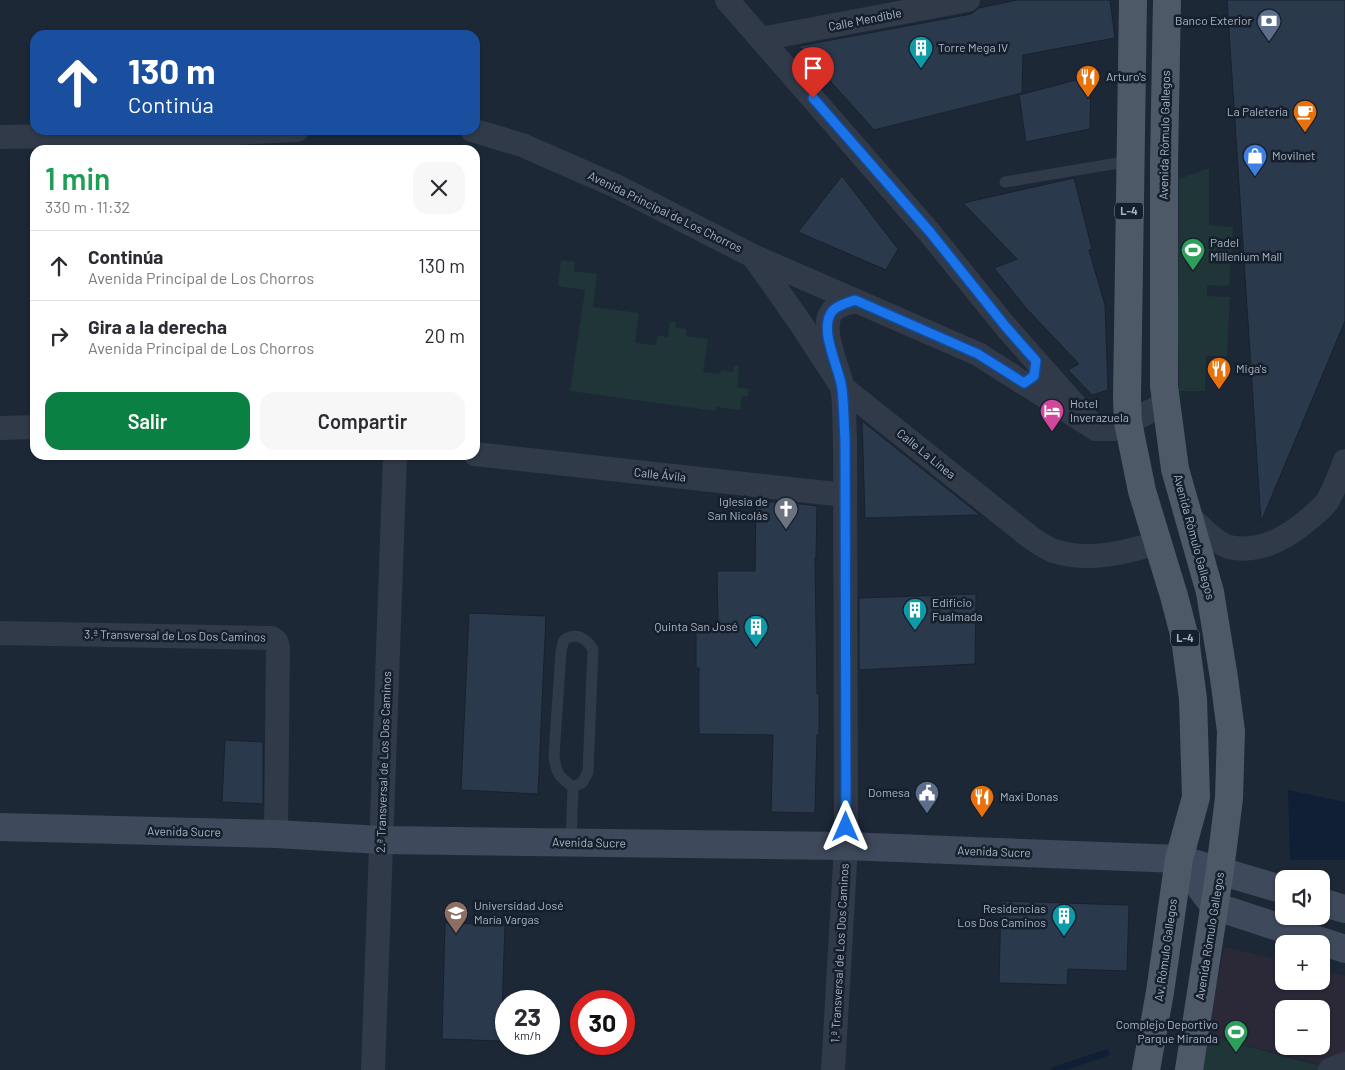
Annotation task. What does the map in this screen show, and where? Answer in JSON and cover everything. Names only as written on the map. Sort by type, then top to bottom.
[{"type":"main road","name":"L-4","points":[[1133,0],[1128,422],[1142,491],[1185,638],[1193,699],[1196,797],[1178,859]]},
{"type":"main road","name":"Avenida Rómulo Gallegos","points":[[1167,0],[1163,331],[1165,404],[1175,469],[1187,514],[1220,616],[1231,731],[1229,798],[1190,1070]]},
{"type":"main road","name":"Avenida Sucre","points":[[0,827],[276,834],[381,840],[846,846],[1178,859],[1275,887]]},
{"type":"main road","points":[[1178,859],[1214,906],[1345,949]]},
{"type":"main road","name":"Av. Rómulo Gallegos","points":[[1146,1070],[1161,984],[1178,859]]},
{"type":"main road","points":[[1330,905],[1345,909]]},
{"type":"street","points":[[727,0],[930,232],[1006,327],[1096,429],[1114,429],[1165,404]]},
{"type":"street","name":"Calle Mendible","points":[[761,39],[968,0]]},
{"type":"street","name":"Avenida Principal de Los Chorros","points":[[480,132],[522,145],[616,186],[753,256],[978,354],[1096,429]]},
{"type":"street","points":[[0,137],[215,142],[263,135]]},
{"type":"street","name":"Calle La Línea","points":[[753,256],[800,321],[842,387],[1030,537],[1052,550],[1073,555],[1093,556],[1113,554],[1157,543]]},
{"type":"street","points":[[842,387],[828,338],[828,324],[831,313],[838,306],[855,300]]},
{"type":"street","name":"Avenida Principal de Los Chorros","points":[[978,354],[997,356],[1007,351],[1010,341],[1006,327]]},
{"type":"street","points":[[1024,383],[1034,376],[1036,361]]},
{"type":"street","name":"1.ª Transversal de Los Dos Caminos","points":[[833,1070],[846,846],[845,440],[842,387]]},
{"type":"street","points":[[0,428],[30,427]]},
{"type":"street","name":"Calle Ávila","points":[[480,455],[845,495]]},
{"type":"street","name":"2.ª Transversal de Los Dos Caminos","points":[[373,1070],[395,460]]},
{"type":"street","points":[[1187,514],[1205,532],[1228,547],[1250,549],[1268,545],[1286,537],[1328,500],[1345,460]]},
{"type":"street","name":"3.ª Transversal de Los Dos Caminos","points":[[0,633],[272,638],[276,641],[278,647],[276,834]]},
{"type":"street","points":[[1330,1070],[1345,1064]]},
{"type":"lane","points":[[1005,182],[1130,161]]},
{"type":"lane","points":[[570,636],[578,636],[587,640],[593,649],[588,772],[582,782],[573,787],[556,772],[554,756],[561,651],[564,640],[570,636]]},
{"type":"lane","points":[[571,843],[573,787]]},
{"type":"shaded area","points":[[1225,947],[1275,959],[1275,990],[1330,990],[1330,972],[1345,976],[1345,1070],[1285,1055],[1330,1055],[1330,1000],[1275,1000],[1275,1052],[1205,1035]]},
{"type":"green space","name":"Padel Millenium Mall","points":[[1209,168],[1209,225],[1233,227],[1229,286],[1207,285],[1207,296],[1230,297],[1227,356],[1206,356],[1205,391],[1179,391],[1179,179]]},
{"type":"green space","points":[[561,260],[575,262],[574,271],[597,274],[593,307],[639,313],[635,343],[656,345],[658,336],[668,337],[670,322],[676,322],[675,327],[686,329],[686,336],[708,339],[703,372],[720,374],[721,370],[733,372],[734,366],[739,366],[737,387],[749,389],[748,396],[742,396],[740,410],[716,407],[716,411],[570,391],[585,290],[558,286]]},
{"type":"green space","name":"Complejo Deportivo Parque Miranda","points":[[1205,1035],[1335,1070],[1200,1070]]},
{"type":"water","points":[[1288,790],[1345,802],[1345,860],[1290,860]]},
{"type":"building","name":"Torre Mega IV","points":[[1017,0],[1110,0],[1115,38],[1023,55],[1022,93],[874,130],[799,46],[971,14],[979,8]]},
{"type":"building","points":[[1227,0],[1345,0],[1345,321],[1261,522]]},
{"type":"building","points":[[1091,76],[1090,129],[1026,142],[1019,95]]},
{"type":"building","points":[[842,176],[898,249],[886,270],[798,232]]},
{"type":"building","points":[[1074,178],[1092,249],[1089,250],[1105,305],[1108,390],[1092,395],[1068,370],[1079,364],[1026,308],[994,268],[1017,259],[963,203]]},
{"type":"building","points":[[862,421],[980,515],[865,518]]},
{"type":"building","points":[[756,502],[783,502],[817,506],[815,558],[819,735],[817,735],[815,813],[771,812],[773,735],[699,734],[699,668],[696,668],[696,627],[718,627],[717,571],[755,571]]},
{"type":"building","name":"Edificio Fualmada","points":[[976,594],[975,664],[859,670],[859,598]]},
{"type":"building","points":[[469,613],[546,616],[538,794],[461,790]]},
{"type":"building","points":[[225,740],[263,742],[263,804],[222,802]]},
{"type":"building","name":"Residencias Los Dos Caminos","points":[[1001,901],[1129,905],[1127,971],[1068,969],[1067,985],[999,983]]},
{"type":"building","points":[[445,923],[505,925],[503,990],[495,990],[495,1041],[442,1039]]},
{"type":"waterway","points":[[1055,1070],[1106,1053]]},
{"type":"place","name":"Banco Exterior","points":[[1269,42]]},
{"type":"place","name":"Torre Mega IV","points":[[921,69]]},
{"type":"place","name":"Arturo's","points":[[1088,98]]},
{"type":"place","name":"La Paletería","points":[[1305,133]]},
{"type":"place","name":"Movilnet","points":[[1255,177]]},
{"type":"place","name":"Padel Millenium Mall","points":[[1193,271]]},
{"type":"place","name":"Miga's","points":[[1219,390]]},
{"type":"place","name":"Hotel Inverazuela","points":[[1052,432]]},
{"type":"place","name":"Iglesia de San Nicolás","points":[[786,530]]},
{"type":"place","name":"Edificio Fualmada","points":[[915,631]]},
{"type":"place","name":"Quinta San José","points":[[756,648]]},
{"type":"place","name":"Domesa","points":[[927,814]]},
{"type":"place","name":"Maxi Donas","points":[[982,818]]},
{"type":"place","name":"Universidad José María Vargas","points":[[456,934]]},
{"type":"place","name":"Residencias Los Dos Caminos","points":[[1064,937]]},
{"type":"place","name":"Complejo Deportivo Parque Miranda","points":[[1236,1053]]},
{"type":"route","points":[[813,98],[930,232],[1006,327],[1036,361],[1034,376],[1024,383],[978,354],[855,300],[838,306],[831,313],[828,324],[828,338],[842,387],[845,440],[846,827]]}]
